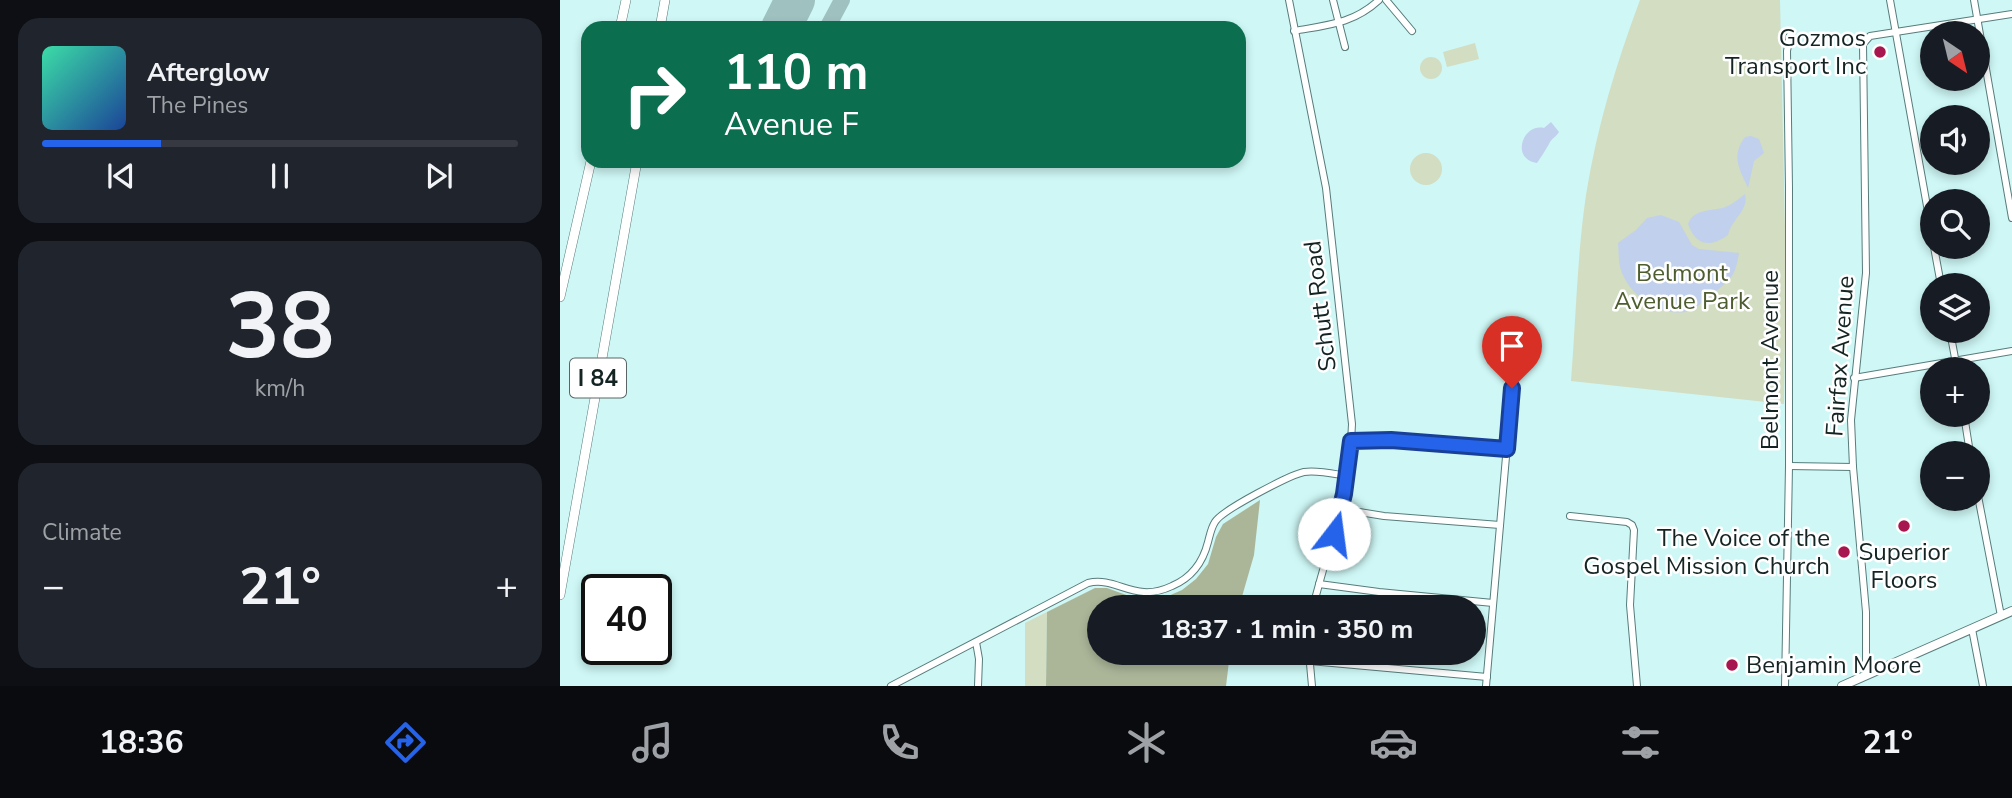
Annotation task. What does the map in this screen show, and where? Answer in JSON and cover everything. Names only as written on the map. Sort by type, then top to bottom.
[{"type":"highway","points":[[622,21],[626,0]]},
{"type":"highway","points":[[661,21],[665,0]]},
{"type":"highway","points":[[560,297],[589,168]]},
{"type":"highway","name":"I 84","points":[[560,595],[635,168]]},
{"type":"main road","points":[[1842,686],[2012,611]]},
{"type":"street","name":"Schutt Road","points":[[1289,0],[1325,188],[1349,391],[1351,441],[1348,476],[1316,595]]},
{"type":"street","points":[[1333,0],[1346,47]]},
{"type":"street","points":[[1294,31],[1338,23],[1360,15],[1379,0]]},
{"type":"street","points":[[1386,0],[1412,31]]},
{"type":"street","points":[[1890,0],[1924,189]]},
{"type":"street","points":[[1974,0],[2012,218]]},
{"type":"street","points":[[1895,32],[2012,14]]},
{"type":"street","name":"Fairfax Avenue","points":[[1866,676],[1866,612],[1851,420],[1866,274],[1863,44],[1870,36],[1895,32]]},
{"type":"street","name":"Belmont Avenue","points":[[1785,686],[1789,467],[1787,51],[1790,35]]},
{"type":"street","points":[[1978,357],[2012,351]]},
{"type":"street","points":[[1854,378],[1920,367]]},
{"type":"street","points":[[1486,686],[1512,388]]},
{"type":"street","points":[[1351,441],[1391,440],[1507,449]]},
{"type":"street","points":[[1789,467],[1853,467]]},
{"type":"street","points":[[891,686],[1088,583],[1104,582],[1144,593],[1172,586],[1188,576],[1199,564],[1214,523],[1226,511],[1299,474],[1313,472],[1348,476]]},
{"type":"street","points":[[1341,509],[1384,516],[1500,525]]},
{"type":"street","points":[[1981,511],[2001,616]]},
{"type":"street","points":[[1570,516],[1627,522],[1634,530],[1630,605],[1637,686]]},
{"type":"street","points":[[1319,584],[1493,603]]},
{"type":"street","points":[[1972,629],[1983,686]]},
{"type":"street","points":[[976,642],[979,659],[978,686]]},
{"type":"street","points":[[1310,665],[1311,686]]},
{"type":"street","points":[[1345,665],[1486,677]]},
{"type":"green space","name":"Belmont Avenue Park","points":[[1640,0],[1780,0],[1786,273],[1784,404],[1571,381],[1581,241],[1590,170],[1608,96]]},
{"type":"green space","points":[[1475,43],[1479,59],[1447,67],[1443,52]]},
{"type":"green space","points":[[1431,57],[1439,60],[1442,68],[1439,76],[1431,79],[1423,76],[1420,68],[1423,60]]},
{"type":"green space","points":[[1426,153],[1437,158],[1442,169],[1437,180],[1426,185],[1415,180],[1410,169],[1415,158]]},
{"type":"green space","points":[[1260,500],[1254,555],[1242,595],[1171,595],[1196,579],[1208,564],[1223,524]]},
{"type":"green space","points":[[1095,588],[1107,588],[1126,595],[1087,595],[1087,665],[1229,665],[1226,686],[1046,686],[1047,612]]},
{"type":"green space","points":[[1047,612],[1046,686],[1025,686],[1025,623]]},
{"type":"water","points":[[1551,122],[1559,132],[1537,163],[1529,160],[1522,149],[1525,136]]},
{"type":"water","points":[[1745,137],[1759,139],[1764,153],[1754,161],[1748,188],[1737,156]]},
{"type":"water","points":[[1745,194],[1745,205],[1728,235],[1710,243],[1699,241],[1695,237],[1688,224],[1691,218],[1700,212],[1730,205]]},
{"type":"water","points":[[1661,215],[1679,222],[1692,245],[1699,249],[1739,253],[1731,278],[1689,311],[1678,313],[1648,303],[1631,288],[1620,267],[1618,243],[1647,218]]},
{"type":"taxiway","points":[[831,21],[842,0]]},
{"type":"runway","points":[[784,21],[795,0]]},
{"type":"place","name":"Gozmos Transport Inc","points":[[1880,52]]},
{"type":"place","name":"Superior Floors","points":[[1904,526]]},
{"type":"place","name":"The Voice of the Gospel Mission Church","points":[[1844,552]]},
{"type":"place","name":"Benjamin Moore","points":[[1732,665]]},
{"type":"route","points":[[1334,534],[1344,494],[1351,441],[1391,440],[1507,449],[1512,388]]}]
